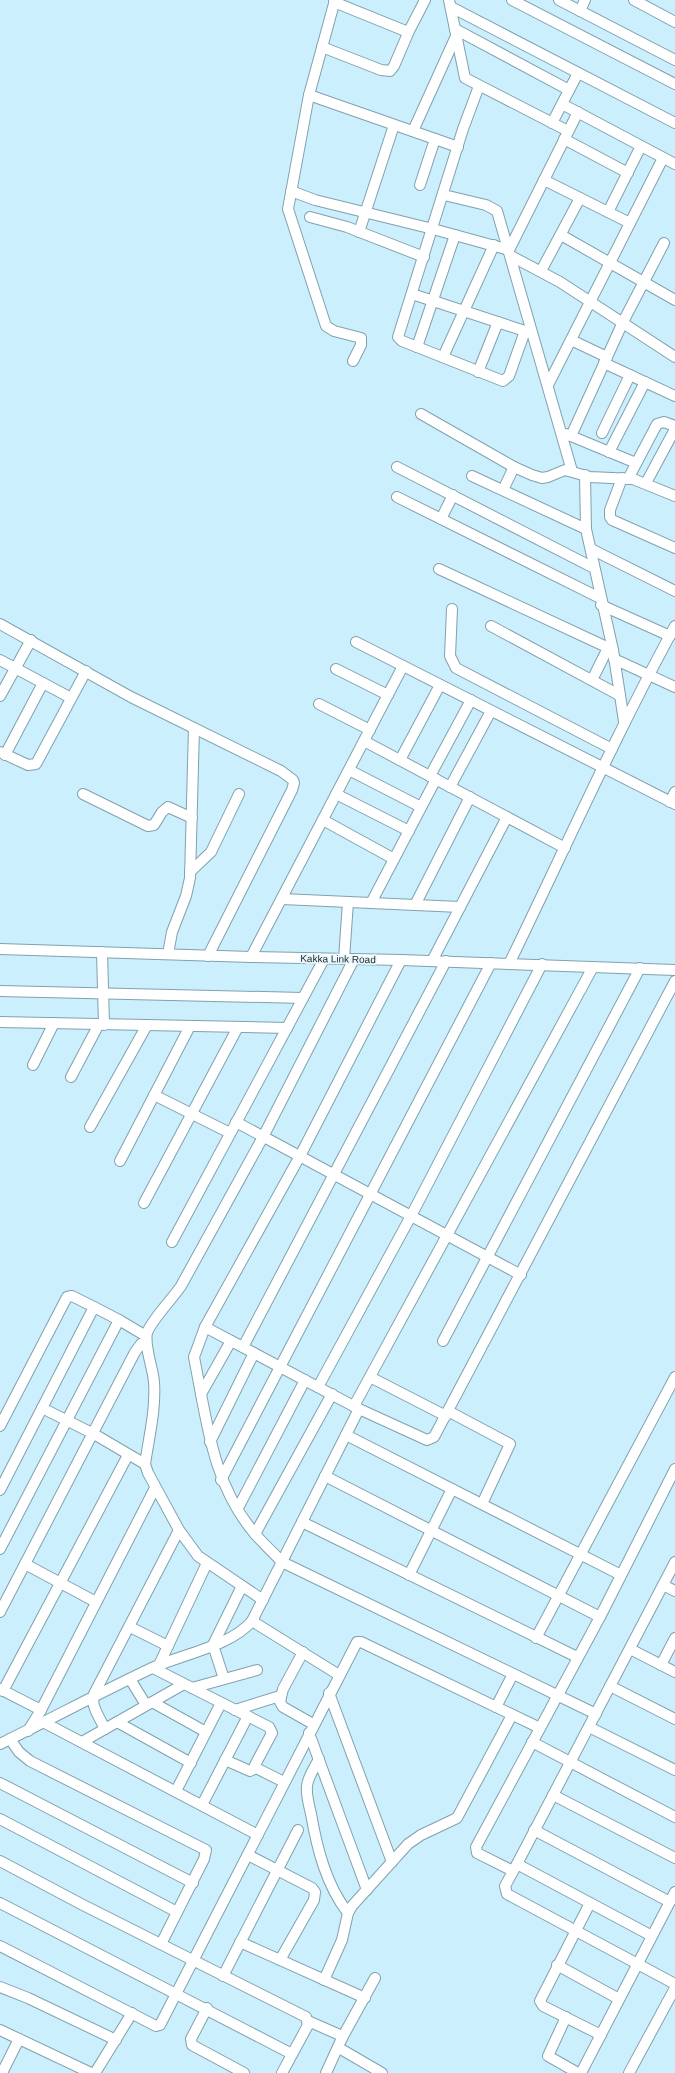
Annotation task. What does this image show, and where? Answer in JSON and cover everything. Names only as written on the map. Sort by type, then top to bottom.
[{"type":"street","points":[[322,47],[382,70],[390,71],[394,66],[408,32],[425,0]]},
{"type":"street","points":[[512,0],[675,84]]},
{"type":"street","points":[[559,0],[675,60]]},
{"type":"street","points":[[580,11],[585,0]]},
{"type":"street","points":[[634,0],[675,22]]},
{"type":"street","points":[[353,361],[361,345],[361,338],[334,331],[326,326],[289,215],[291,191],[309,95],[335,1],[408,32]]},
{"type":"street","points":[[450,4],[464,77],[552,123],[566,135],[628,173]]},
{"type":"street","points":[[450,4],[675,123]]},
{"type":"street","points":[[456,33],[569,90]]},
{"type":"street","points":[[412,131],[456,33]]},
{"type":"street","points":[[552,123],[578,73]]},
{"type":"street","points":[[479,86],[458,147],[398,337],[402,341],[500,381],[505,380],[528,332]]},
{"type":"street","points":[[309,95],[458,147]]},
{"type":"street","points":[[562,104],[675,164]]},
{"type":"street","points":[[510,253],[578,112]]},
{"type":"street","points":[[359,232],[394,125]]},
{"type":"street","points":[[420,185],[435,139]]},
{"type":"street","points":[[608,212],[641,146]]},
{"type":"street","points":[[548,385],[663,158]]},
{"type":"street","points":[[544,180],[630,223]]},
{"type":"street","points":[[291,191],[316,200],[494,245],[541,271],[590,301],[675,357]]},
{"type":"street","points":[[444,195],[496,210],[510,253],[528,332],[548,385],[572,471]]},
{"type":"street","points":[[541,271],[580,198]]},
{"type":"street","points":[[310,217],[359,232],[424,257]]},
{"type":"street","points":[[417,347],[455,235]]},
{"type":"street","points":[[560,235],[675,300]]},
{"type":"street","points":[[571,436],[623,322],[664,243]]},
{"type":"street","points":[[443,357],[494,245]]},
{"type":"street","points":[[412,294],[528,332]]},
{"type":"street","points":[[478,372],[498,322]]},
{"type":"street","points":[[571,340],[630,375],[675,396]]},
{"type":"street","points":[[602,433],[630,375]]},
{"type":"street","points":[[610,452],[645,382]]},
{"type":"street","points":[[421,414],[514,467],[542,478],[564,470],[598,478],[625,478],[646,483],[674,494]]},
{"type":"street","points":[[646,483],[675,427],[664,422],[657,424],[636,463],[625,478],[610,510],[610,517],[612,520],[675,548]]},
{"type":"street","points":[[561,432],[636,463]]},
{"type":"street","points":[[398,467],[594,568]]},
{"type":"street","points":[[502,490],[514,467]]},
{"type":"street","points":[[585,475],[586,529],[612,652],[624,721]]},
{"type":"street","points":[[472,476],[586,529]]},
{"type":"street","points":[[441,519],[453,495]]},
{"type":"street","points":[[397,497],[670,636]]},
{"type":"street","points":[[591,549],[675,592]]},
{"type":"street","points":[[439,569],[612,652],[648,674],[675,687]]},
{"type":"street","points":[[452,609],[450,656],[456,668],[612,749]]},
{"type":"street","points":[[0,624],[131,697],[281,772],[293,780],[294,783],[208,956]]},
{"type":"street","points":[[491,626],[619,694]]},
{"type":"street","points":[[509,964],[604,768],[624,721],[675,626]]},
{"type":"street","points":[[0,696],[31,640]]},
{"type":"street","points":[[356,642],[673,803],[675,792]]},
{"type":"street","points":[[592,680],[612,652]]},
{"type":"street","points":[[0,660],[71,698]]},
{"type":"street","points":[[251,957],[403,666]]},
{"type":"street","points":[[336,669],[388,695]]},
{"type":"street","points":[[43,683],[3,753],[28,765],[36,764],[86,671]]},
{"type":"street","points":[[400,760],[440,685]]},
{"type":"street","points":[[371,903],[421,807],[433,778],[471,700]]},
{"type":"street","points":[[319,704],[370,730]]},
{"type":"street","points":[[450,787],[491,711]]},
{"type":"street","points":[[168,954],[174,923],[188,888],[190,872],[194,728]]},
{"type":"street","points":[[364,741],[565,848]]},
{"type":"street","points":[[349,770],[421,807]]},
{"type":"street","points":[[83,794],[148,826],[154,825],[162,812],[168,807],[192,818]]},
{"type":"street","points":[[190,872],[211,852],[240,794]]},
{"type":"street","points":[[336,794],[409,831]]},
{"type":"street","points":[[415,905],[470,797]]},
{"type":"street","points":[[432,961],[507,817]]},
{"type":"street","points":[[323,820],[394,859]]},
{"type":"street","points":[[282,899],[460,907]]},
{"type":"street","points":[[0,1612],[94,1434],[135,1352],[146,1338],[149,1328],[172,1300],[181,1286],[263,1136],[349,959],[348,902]]},
{"type":"street","name":"Kakka Link Road","points":[[0,949],[208,956],[446,961],[675,970]]},
{"type":"street","points":[[72,1078],[101,1024],[103,993],[102,952]]},
{"type":"street","points":[[172,1242],[324,959]]},
{"type":"street","points":[[401,960],[300,1156],[205,1327],[194,1357],[210,1442],[222,1480],[238,1508],[255,1534],[282,1562],[596,1714]]},
{"type":"street","points":[[243,1347],[446,961]]},
{"type":"street","points":[[222,1480],[279,1366],[491,963]]},
{"type":"street","points":[[318,1387],[411,1216],[542,964]]},
{"type":"street","points":[[0,1744],[156,1667],[239,1634],[252,1620],[346,1435],[356,1407],[370,1377],[594,967]]},
{"type":"street","points":[[443,1340],[640,968]]},
{"type":"street","points":[[205,1327],[356,1407],[427,1440],[434,1437],[521,1275],[675,981]]},
{"type":"street","points":[[0,991],[303,998]]},
{"type":"street","points":[[0,1022],[287,1028]]},
{"type":"street","points":[[33,1065],[54,1024]]},
{"type":"street","points":[[90,1127],[147,1025]]},
{"type":"street","points":[[120,1161],[190,1026]]},
{"type":"street","points":[[144,1203],[238,1027]]},
{"type":"street","points":[[154,1095],[230,1133]]},
{"type":"street","points":[[236,1122],[521,1275]]},
{"type":"street","points":[[0,1426],[67,1297],[72,1296],[119,1320],[146,1338],[154,1381],[154,1401],[145,1464],[155,1488],[179,1530],[198,1556],[263,1600]]},
{"type":"street","points":[[0,1490],[94,1307]]},
{"type":"street","points":[[0,1550],[119,1320]]},
{"type":"street","points":[[201,1394],[231,1341]]},
{"type":"street","points":[[210,1442],[254,1353]]},
{"type":"street","points":[[370,1377],[510,1444],[482,1504]]},
{"type":"street","points":[[536,1638],[675,1377]]},
{"type":"street","points":[[238,1508],[305,1380]]},
{"type":"street","points":[[255,1534],[332,1394]]},
{"type":"street","points":[[42,1408],[94,1434],[145,1464]]},
{"type":"street","points":[[346,1435],[621,1576]]},
{"type":"street","points":[[41,1710],[2,1690],[61,1583],[128,1455]]},
{"type":"street","points":[[652,1936],[590,1903],[515,1868],[477,1853],[476,1847],[577,1657],[600,1617],[675,1469]]},
{"type":"street","points":[[325,1476],[600,1617]]},
{"type":"street","points":[[28,1731],[41,1710],[155,1488]]},
{"type":"street","points":[[409,1575],[452,1489]]},
{"type":"street","points":[[302,1522],[577,1657]]},
{"type":"street","points":[[92,1699],[179,1530]]},
{"type":"street","points":[[675,1562],[505,1886],[507,1894],[675,1984]]},
{"type":"street","points":[[156,1667],[168,1646],[207,1563]]},
{"type":"street","points":[[25,1564],[96,1602]]},
{"type":"street","points":[[663,1585],[675,1591]]},
{"type":"street","points":[[224,1679],[213,1645],[242,1586]]},
{"type":"street","points":[[252,1620],[339,1675]]},
{"type":"street","points":[[130,1627],[168,1646]]},
{"type":"street","points":[[662,1665],[675,1638]]},
{"type":"street","points":[[0,1946],[156,2026],[160,2025],[355,1644],[361,1642],[540,1728]]},
{"type":"street","points":[[630,1649],[675,1672]]},
{"type":"street","points":[[303,1652],[280,1696],[280,1702],[283,1707],[311,1729],[319,1759],[367,1890]]},
{"type":"street","points":[[156,1667],[188,1686],[248,1716],[272,1730],[256,1768],[250,1772],[225,1760]]},
{"type":"street","points":[[82,1742],[149,1704],[188,1686],[224,1679],[257,1670]]},
{"type":"street","points":[[496,1707],[513,1674]]},
{"type":"street","points":[[130,1679],[149,1704],[206,1732]]},
{"type":"street","points":[[610,1686],[675,1719]]},
{"type":"street","points":[[329,1693],[392,1862]]},
{"type":"street","points":[[235,1710],[280,1696]]},
{"type":"street","points":[[92,1699],[105,1729]]},
{"type":"street","points":[[176,1792],[221,1703]]},
{"type":"street","points":[[324,1980],[342,1940],[348,1914],[408,1844],[421,1835],[457,1818],[512,1715]]},
{"type":"street","points":[[202,1805],[248,1716]]},
{"type":"street","points":[[117,1722],[191,1762]]},
{"type":"street","points":[[45,1723],[258,1835]]},
{"type":"street","points":[[589,1727],[675,1770]]},
{"type":"street","points":[[10,1739],[19,1752],[30,1761],[202,1847],[206,1854],[161,1944]]},
{"type":"street","points":[[532,1742],[675,1817]]},
{"type":"street","points":[[319,1759],[309,1778],[306,1792],[314,1833],[326,1872],[336,1895],[348,1914]]},
{"type":"street","points":[[256,1768],[284,1782]]},
{"type":"street","points":[[0,1783],[192,1883]]},
{"type":"street","points":[[553,1795],[675,1858]]},
{"type":"street","points":[[0,1819],[177,1912]]},
{"type":"street","points":[[223,1976],[298,1830]]},
{"type":"street","points":[[534,1830],[670,1902]]},
{"type":"street","points":[[248,1855],[312,1888],[316,1895],[280,1960]]},
{"type":"street","points":[[0,1861],[306,2018],[308,2021],[340,2035],[342,2038]]},
{"type":"street","points":[[581,2073],[675,1892]]},
{"type":"street","points":[[0,1903],[207,2008],[292,2054]]},
{"type":"street","points":[[590,1903],[557,1965],[540,2001],[543,2006],[601,2035]]},
{"type":"street","points":[[240,1942],[364,1998]]},
{"type":"street","points":[[557,1965],[619,1999]]},
{"type":"street","points":[[326,2073],[339,2048],[342,2038],[375,1978]]},
{"type":"street","points":[[0,1987],[28,1998],[116,2040]]},
{"type":"street","points":[[629,2073],[675,1988]]},
{"type":"street","points":[[207,2008],[191,2039],[192,2045],[244,2073]]},
{"type":"street","points":[[95,2073],[132,2014]]},
{"type":"street","points":[[566,2017],[548,2056],[578,2073]]},
{"type":"street","points":[[282,2073],[308,2021]]},
{"type":"street","points":[[0,2030],[91,2073]]},
{"type":"street","points":[[2,2073],[19,2039]]},
{"type":"street","points":[[339,2048],[382,2073]]}]
